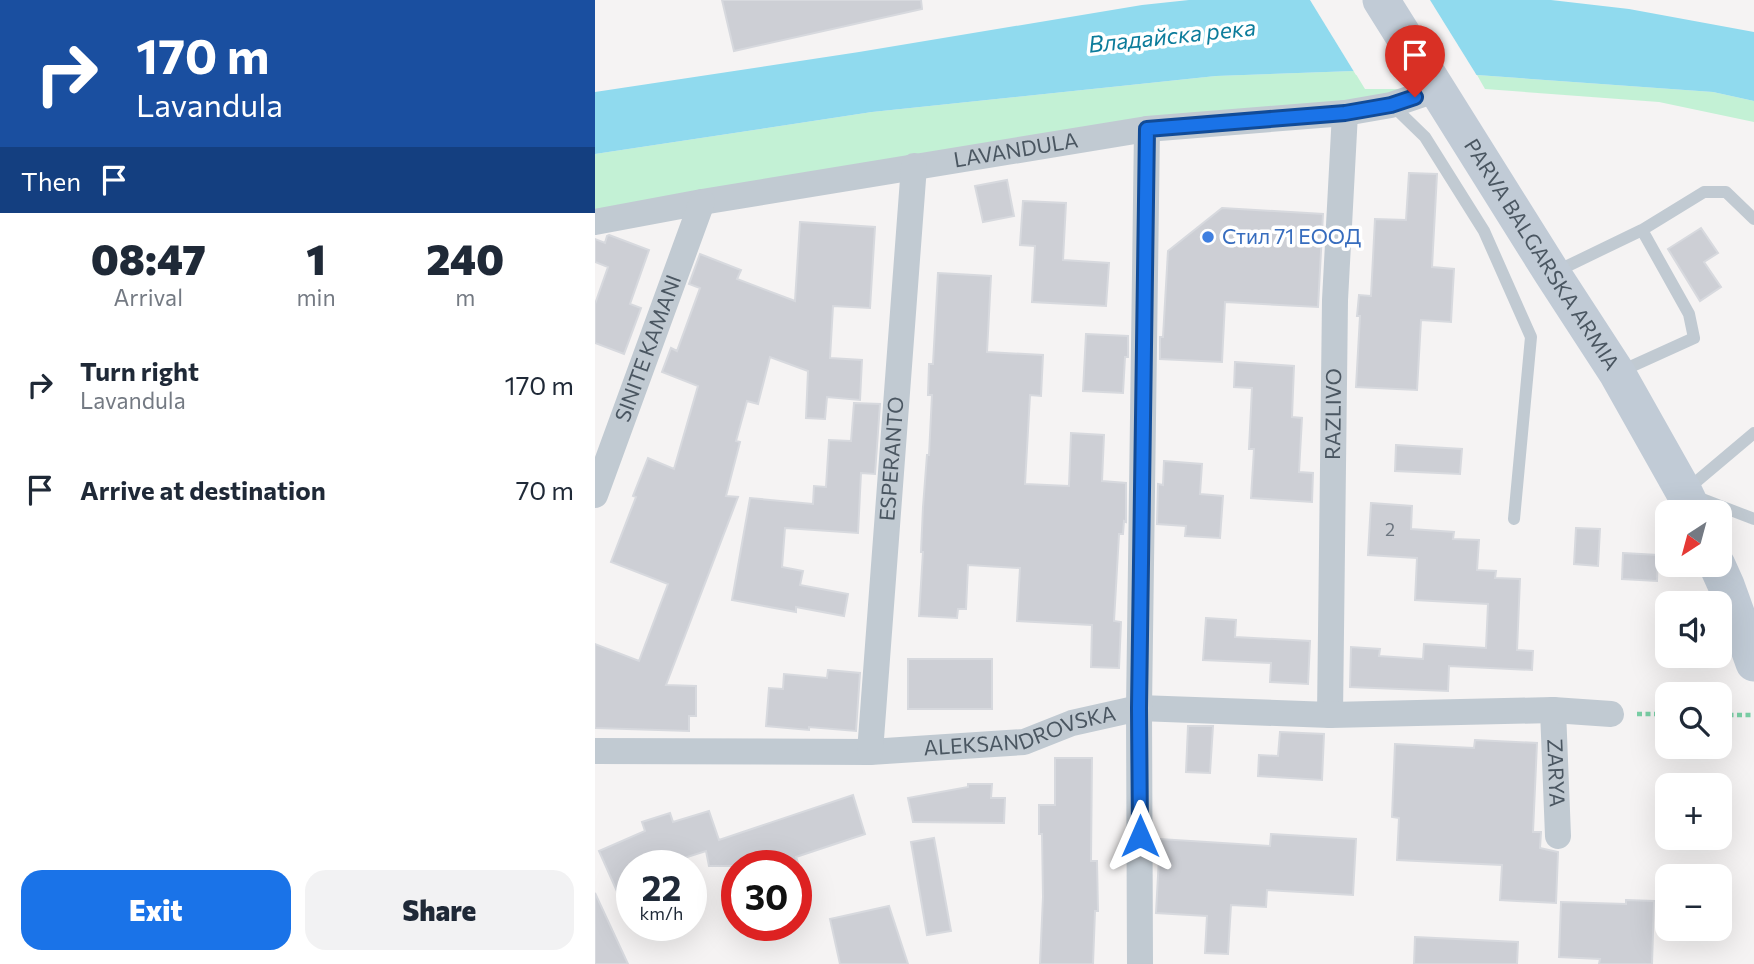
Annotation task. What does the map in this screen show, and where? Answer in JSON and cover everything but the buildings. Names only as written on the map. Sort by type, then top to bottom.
[{"type":"street","name":"PARVA BALGARSKA ARMIA","points":[[1381,0],[1617,373],[1688,500]]},
{"type":"street","name":"LAVANDULA","points":[[595,222],[914,166],[1147,129],[1345,113],[1391,105],[1438,89]]},
{"type":"street","name":"RAZLIVO","points":[[1330,715],[1335,300],[1345,113]]},
{"type":"street","points":[[1140,964],[1139,708],[1147,129]]},
{"type":"street","name":"ESPERANTO","points":[[870,752],[914,166]]},
{"type":"street","name":"SINITE KAMANI","points":[[595,495],[702,202]]},
{"type":"street","points":[[1729,580],[1754,663]]},
{"type":"street","name":"ALEKSANDROVSKA","points":[[595,751],[870,752],[1024,742],[1072,723],[1139,708],[1330,715],[1553,710],[1611,714]]},
{"type":"street","name":"ZARYA","points":[[1553,710],[1558,836]]},
{"type":"lane","points":[[1391,105],[1425,137],[1484,231],[1531,337],[1514,519]]},
{"type":"lane","points":[[1552,273],[1642,230],[1704,192],[1726,192],[1754,219]]},
{"type":"lane","points":[[1617,373],[1694,338],[1689,314],[1642,230]]},
{"type":"lane","points":[[1691,500],[1754,433]]},
{"type":"lane","points":[[1733,514],[1754,519]]},
{"type":"path","points":[[1732,715],[1754,715]]},
{"type":"green space","points":[[1354,71],[1365,89],[1438,89],[595,222],[595,154],[872,112],[1216,76]]},
{"type":"green space","points":[[1477,75],[1713,92],[1754,101],[1754,122],[1659,102],[1485,89]]},
{"type":"water","name":"Владайска река","points":[[1189,0],[1551,0],[1629,9],[1754,32],[1754,101],[1713,92],[1477,75],[1354,71],[1216,76],[872,112],[595,154],[595,92],[1142,5]]},
{"type":"pier","points":[[1310,0],[1430,0],[1479,79],[1356,75]]},
{"type":"place","name":"Стил 71 ЕООД","points":[[1208,237]]},
{"type":"route","points":[[1140,836],[1139,708],[1147,129],[1345,113],[1391,105],[1415,97]]}]
